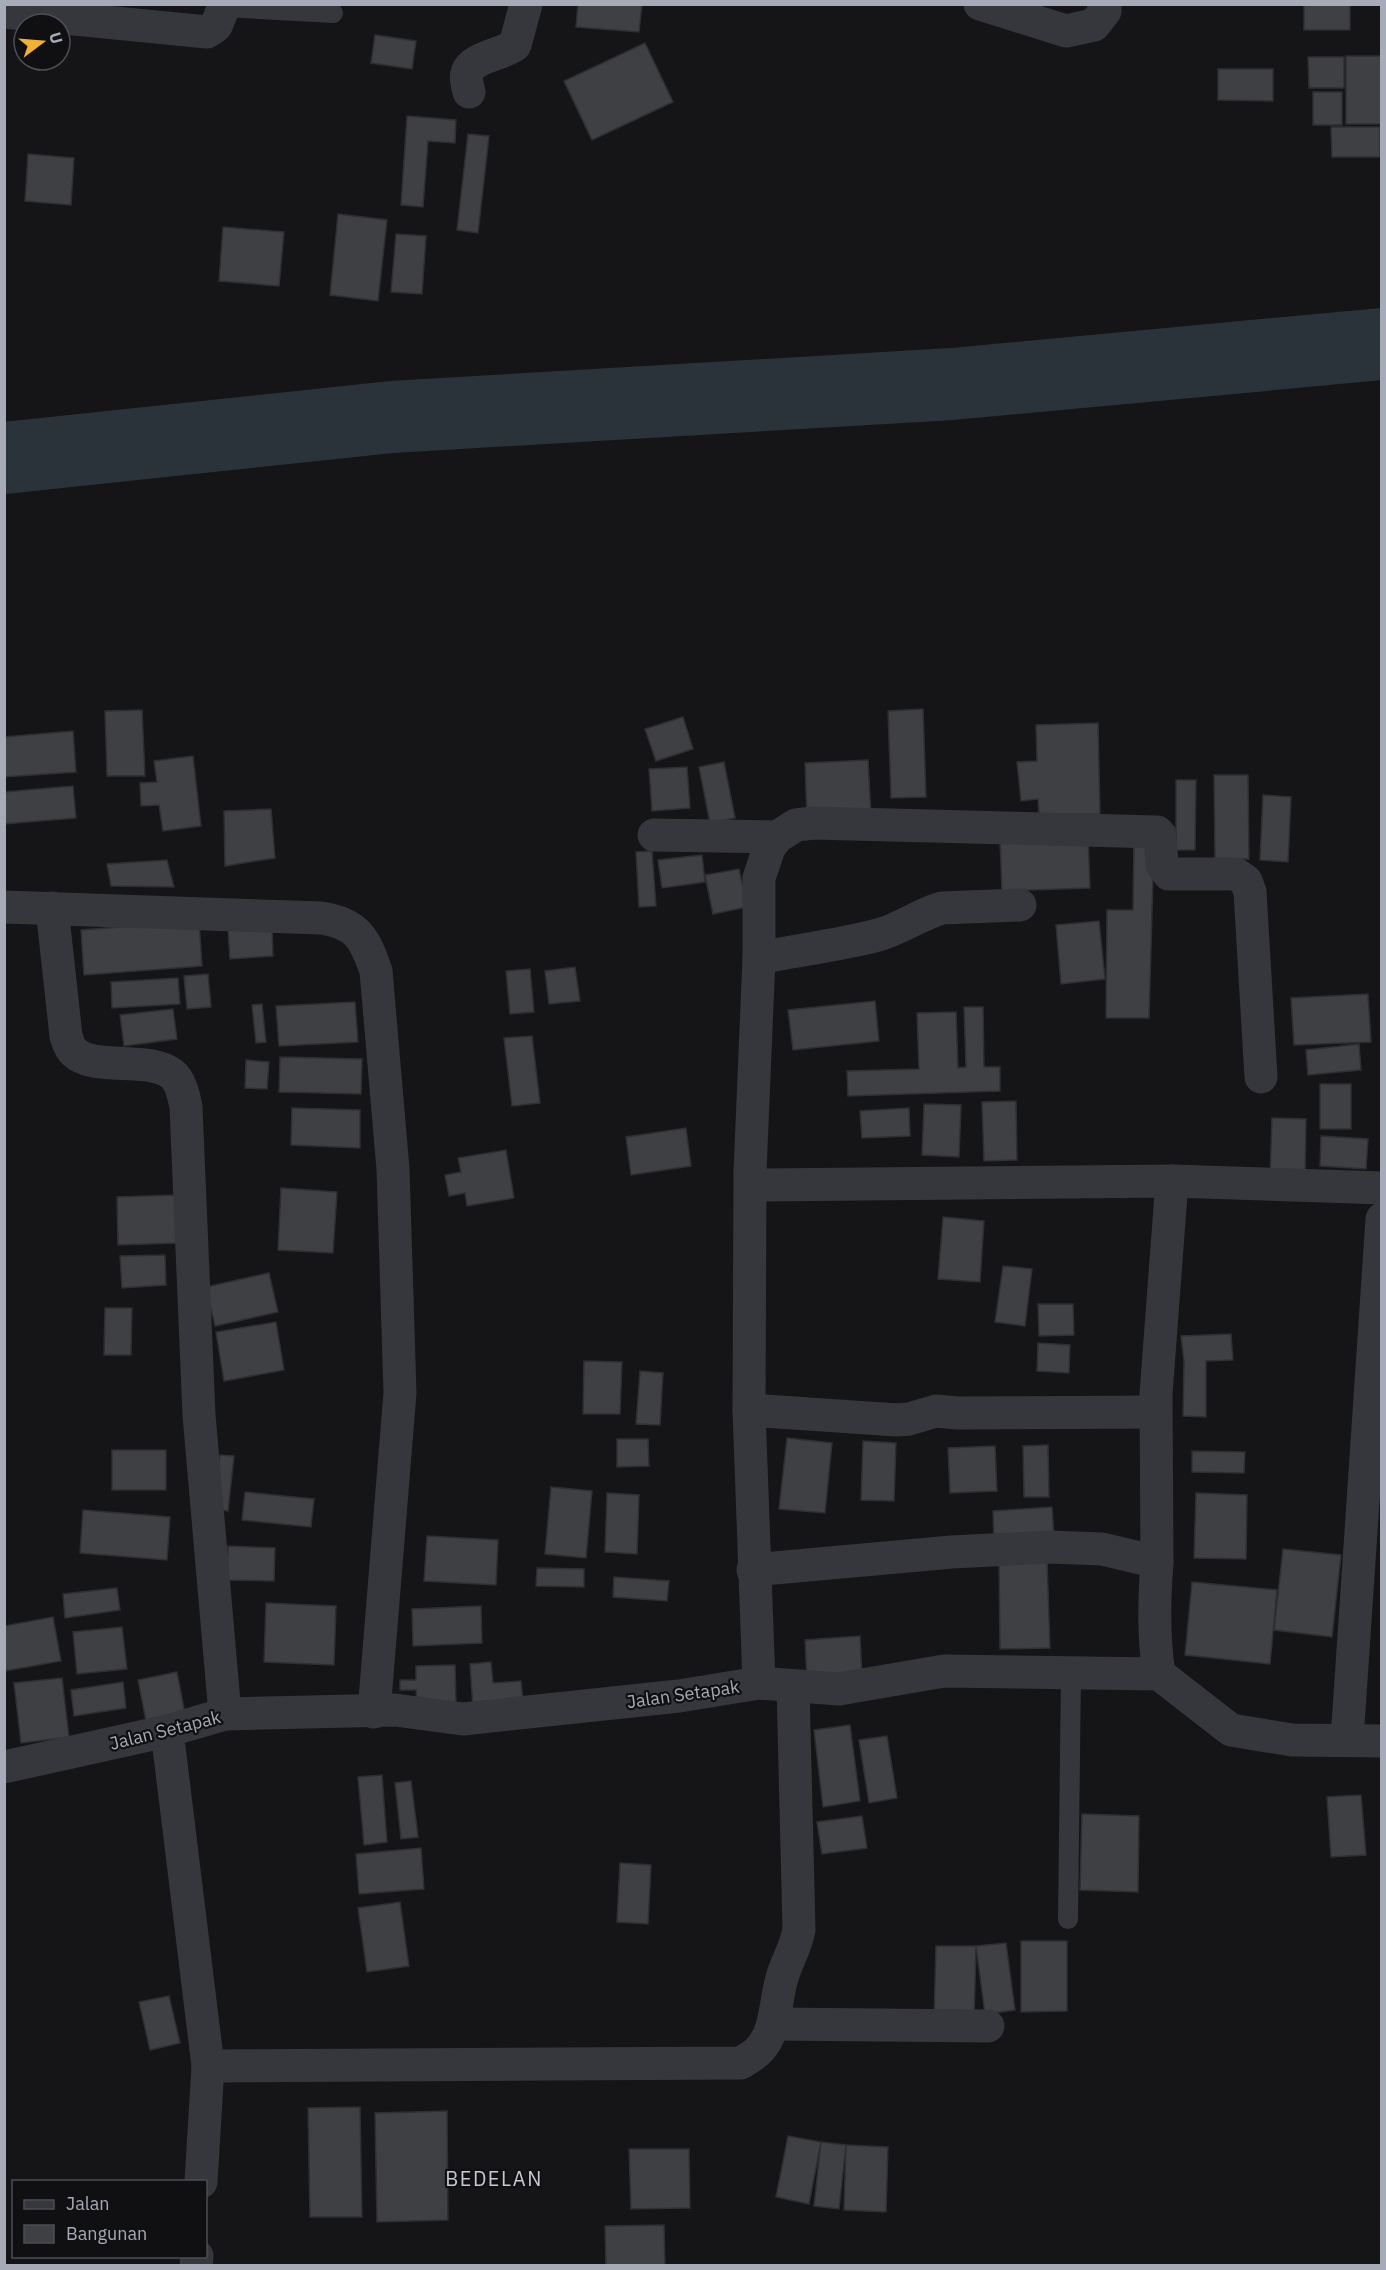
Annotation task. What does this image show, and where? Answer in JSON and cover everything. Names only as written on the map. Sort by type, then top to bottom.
[{"type":"street","points":[[469,92],[466,74],[470,67],[476,62],[515,45],[525,4]]},
{"type":"street","points":[[980,4],[1066,31],[1094,25],[1105,11],[1104,4]]},
{"type":"street","points":[[4,12],[207,32],[216,26],[225,6]]},
{"type":"street","points":[[759,1683],[753,1570],[749,1410],[751,1185],[759,958],[759,878],[769,848],[777,837],[796,825],[813,823],[1157,832],[1160,835],[1162,865],[1169,874],[1236,874],[1246,881],[1250,892],[1261,1077]]},
{"type":"street","points":[[654,835],[777,837]]},
{"type":"street","points":[[759,958],[878,935],[900,928],[920,916],[942,908],[1020,906]]},
{"type":"street","points":[[4,907],[321,918],[337,920],[346,925],[367,944],[376,971],[393,1169],[400,1393],[374,1712]]},
{"type":"street","points":[[52,908],[66,1036],[72,1051],[83,1059],[154,1066],[173,1074],[182,1089],[186,1107],[199,1415],[225,1714]]},
{"type":"street","points":[[751,1185],[1172,1181],[1382,1188]]},
{"type":"street","points":[[1172,1181],[1155,1412],[1157,1562],[1153,1610],[1155,1651],[1159,1674],[1231,1730],[1292,1740],[1382,1741]]},
{"type":"street","points":[[1347,1740],[1382,1219]]},
{"type":"street","points":[[749,1410],[897,1420],[936,1411],[958,1413],[1155,1412]]},
{"type":"street","points":[[753,1570],[952,1552],[1050,1547],[1102,1549],[1157,1562]]},
{"type":"street","name":"Jalan Setapak","points":[[4,1767],[167,1731],[225,1714],[395,1710],[463,1719],[679,1696],[759,1683],[838,1689],[944,1671],[1159,1674]]},
{"type":"street","points":[[208,2066],[741,2063],[760,2049],[774,2024],[776,2001],[783,1975],[796,1947],[799,1930],[793,1686]]},
{"type":"street","points":[[167,1731],[208,2066],[201,2180]]},
{"type":"street","points":[[774,2024],[988,2026]]},
{"type":"lane","points":[[225,6],[333,13]]},
{"type":"lane","points":[[1068,1919],[1071,1673]]},
{"type":"building","points":[[578,4],[642,4],[639,32],[576,27]]},
{"type":"building","points":[[1304,4],[1350,4],[1350,30],[1304,30]]},
{"type":"building","points":[[375,35],[416,41],[412,69],[371,63]]},
{"type":"building","points":[[645,43],[673,102],[592,140],[564,81]]},
{"type":"building","points":[[1346,56],[1382,56],[1382,124],[1346,124]]},
{"type":"building","points":[[1308,57],[1344,57],[1344,88],[1309,88]]},
{"type":"building","points":[[1218,69],[1273,69],[1273,101],[1218,100]]},
{"type":"building","points":[[1313,92],[1342,92],[1342,125],[1313,125]]},
{"type":"building","points":[[407,116],[456,120],[455,143],[428,141],[423,207],[401,205]]},
{"type":"building","points":[[1331,127],[1380,127],[1380,157],[1332,157]]},
{"type":"building","points":[[468,134],[489,136],[478,233],[457,230]]},
{"type":"building","points":[[28,154],[74,158],[71,205],[25,201]]},
{"type":"building","points":[[338,214],[387,220],[378,301],[330,295]]},
{"type":"building","points":[[223,227],[284,232],[279,286],[219,281]]},
{"type":"building","points":[[396,234],[426,236],[422,294],[391,292]]},
{"type":"building","points":[[923,709],[926,797],[891,798],[888,711]]},
{"type":"building","points":[[142,710],[145,776],[107,776],[105,711]]},
{"type":"building","points":[[683,717],[693,749],[656,761],[645,729]]},
{"type":"building","points":[[1098,723],[1100,814],[1039,815],[1038,799],[1021,801],[1017,762],[1037,761],[1036,725]]},
{"type":"building","points":[[73,731],[76,772],[4,777],[4,737]]},
{"type":"building","points":[[193,756],[201,826],[163,831],[159,805],[141,806],[140,783],[157,782],[154,761]]},
{"type":"building","points":[[868,760],[871,815],[807,818],[805,763]]},
{"type":"building","points":[[724,762],[735,818],[710,823],[699,767]]},
{"type":"building","points":[[687,767],[690,808],[652,811],[649,769]]},
{"type":"building","points":[[1214,775],[1248,775],[1249,859],[1215,859]]},
{"type":"building","points":[[1176,780],[1196,780],[1195,850],[1176,850]]},
{"type":"building","points":[[73,786],[76,818],[4,824],[4,792]]},
{"type":"building","points":[[1263,795],[1291,797],[1288,862],[1260,860]]},
{"type":"building","points":[[271,809],[275,858],[225,866],[224,811]]},
{"type":"building","points":[[1088,836],[1090,888],[1002,891],[1000,839]]},
{"type":"building","points":[[1134,841],[1154,841],[1149,1018],[1106,1018],[1107,910],[1133,910]]},
{"type":"building","points":[[652,851],[656,906],[639,907],[636,852]]},
{"type":"building","points":[[702,855],[705,882],[662,888],[658,860]]},
{"type":"building","points":[[167,860],[174,887],[111,886],[107,864]]},
{"type":"building","points":[[739,869],[747,907],[713,914],[705,875]]},
{"type":"building","points":[[199,921],[202,966],[84,975],[81,930]]},
{"type":"building","points":[[1099,921],[1105,979],[1061,984],[1056,925]]},
{"type":"building","points":[[272,927],[273,956],[230,959],[228,930]]},
{"type":"building","points":[[575,967],[580,1001],[549,1004],[545,971]]},
{"type":"building","points":[[530,969],[534,1012],[510,1014],[506,971]]},
{"type":"building","points":[[208,974],[211,1007],[187,1009],[184,976]]},
{"type":"building","points":[[178,978],[180,1004],[112,1008],[111,982]]},
{"type":"building","points":[[1368,994],[1371,1042],[1294,1045],[1291,998]]},
{"type":"building","points":[[875,1001],[879,1041],[793,1050],[788,1010]]},
{"type":"building","points":[[355,1002],[358,1042],[279,1046],[276,1006]]},
{"type":"building","points":[[262,1004],[266,1042],[256,1043],[252,1005]]},
{"type":"building","points":[[964,1007],[983,1007],[984,1067],[1000,1067],[1000,1091],[848,1096],[847,1071],[919,1069],[917,1013],[956,1012],[958,1068],[966,1067]]},
{"type":"building","points":[[173,1009],[177,1039],[124,1046],[120,1015]]},
{"type":"building","points":[[532,1036],[540,1103],[512,1106],[504,1038]]},
{"type":"building","points":[[1359,1044],[1361,1070],[1308,1075],[1306,1050]]},
{"type":"building","points":[[280,1057],[362,1059],[361,1094],[279,1092]]},
{"type":"building","points":[[246,1060],[269,1062],[267,1089],[245,1088]]},
{"type":"building","points":[[1320,1084],[1351,1084],[1351,1129],[1320,1129]]},
{"type":"building","points":[[1016,1101],[1017,1160],[984,1161],[982,1102]]},
{"type":"building","points":[[924,1104],[961,1105],[959,1157],[922,1155]]},
{"type":"building","points":[[292,1108],[360,1110],[360,1148],[291,1145]]},
{"type":"building","points":[[909,1108],[910,1136],[862,1138],[860,1111]]},
{"type":"building","points":[[1272,1118],[1306,1119],[1305,1178],[1270,1177]]},
{"type":"building","points":[[686,1128],[691,1166],[631,1175],[626,1137]]},
{"type":"building","points":[[1321,1136],[1368,1139],[1366,1169],[1320,1166]]},
{"type":"building","points":[[506,1150],[514,1198],[467,1206],[465,1193],[449,1196],[445,1175],[461,1172],[458,1158]]},
{"type":"building","points":[[281,1188],[337,1192],[333,1253],[278,1250]]},
{"type":"building","points":[[176,1195],[178,1243],[118,1245],[117,1197]]},
{"type":"building","points":[[943,1217],[984,1221],[980,1282],[938,1279]]},
{"type":"building","points":[[165,1255],[166,1285],[122,1288],[120,1256]]},
{"type":"building","points":[[1003,1266],[1032,1269],[1025,1326],[995,1322]]},
{"type":"building","points":[[269,1273],[278,1312],[215,1326],[206,1287]]},
{"type":"building","points":[[1038,1304],[1073,1304],[1074,1335],[1039,1336]]},
{"type":"building","points":[[105,1308],[132,1308],[131,1355],[104,1355]]},
{"type":"building","points":[[276,1322],[284,1370],[224,1381],[216,1332]]},
{"type":"building","points":[[1231,1334],[1233,1360],[1206,1361],[1206,1417],[1183,1416],[1184,1362],[1181,1336]]},
{"type":"building","points":[[1038,1343],[1070,1345],[1069,1373],[1037,1371]]},
{"type":"building","points":[[584,1361],[622,1362],[620,1414],[583,1414]]},
{"type":"building","points":[[640,1371],[663,1373],[660,1425],[636,1424]]},
{"type":"building","points":[[787,1438],[832,1443],[825,1513],[779,1509]]},
{"type":"building","points":[[617,1439],[648,1439],[649,1466],[617,1467]]},
{"type":"building","points":[[863,1441],[896,1443],[894,1501],[861,1500]]},
{"type":"building","points":[[1048,1445],[1049,1497],[1024,1497],[1023,1446]]},
{"type":"building","points":[[995,1446],[997,1491],[950,1493],[948,1448]]},
{"type":"building","points":[[112,1450],[166,1450],[166,1490],[112,1490]]},
{"type":"building","points":[[1192,1451],[1245,1452],[1244,1473],[1192,1472]]},
{"type":"building","points":[[220,1455],[234,1456],[228,1511],[213,1508]]},
{"type":"building","points":[[551,1487],[592,1491],[586,1558],[545,1554]]},
{"type":"building","points":[[245,1492],[314,1499],[311,1527],[242,1520]]},
{"type":"building","points":[[607,1493],[639,1495],[637,1554],[605,1552]]},
{"type":"building","points":[[1196,1493],[1247,1495],[1246,1559],[1194,1558]]},
{"type":"building","points":[[1052,1507],[1054,1537],[994,1542],[993,1511]]},
{"type":"building","points":[[83,1510],[170,1517],[167,1560],[80,1553]]},
{"type":"building","points":[[427,1536],[498,1540],[496,1585],[424,1581]]},
{"type":"building","points":[[228,1546],[275,1548],[274,1581],[227,1580]]},
{"type":"building","points":[[1283,1549],[1341,1555],[1332,1637],[1274,1630]]},
{"type":"building","points":[[1047,1560],[1050,1648],[1000,1649],[999,1561]]},
{"type":"building","points":[[537,1568],[584,1569],[584,1587],[536,1586]]},
{"type":"building","points":[[614,1577],[669,1581],[667,1601],[613,1597]]},
{"type":"building","points":[[1192,1582],[1277,1590],[1270,1664],[1185,1655]]},
{"type":"building","points":[[117,1588],[120,1610],[65,1618],[63,1594]]},
{"type":"building","points":[[266,1603],[336,1606],[334,1665],[264,1662]]},
{"type":"building","points":[[481,1606],[482,1643],[413,1646],[412,1609]]},
{"type":"building","points":[[53,1617],[61,1661],[4,1671],[4,1626]]},
{"type":"building","points":[[122,1627],[127,1669],[77,1674],[73,1632]]},
{"type":"building","points":[[860,1636],[862,1677],[807,1680],[805,1640]]},
{"type":"building","points":[[491,1662],[493,1683],[521,1681],[523,1702],[473,1709],[470,1664]]},
{"type":"building","points":[[455,1665],[456,1703],[417,1703],[416,1690],[400,1690],[400,1680],[416,1680],[416,1666]]},
{"type":"building","points":[[177,1672],[185,1714],[146,1721],[138,1680]]},
{"type":"building","points":[[62,1678],[69,1737],[21,1743],[14,1683]]},
{"type":"building","points":[[123,1682],[126,1708],[74,1716],[71,1690]]},
{"type":"building","points":[[850,1725],[860,1801],[823,1807],[814,1730]]},
{"type":"building","points":[[887,1736],[897,1798],[869,1803],[859,1740]]},
{"type":"building","points":[[382,1775],[387,1842],[364,1845],[358,1777]]},
{"type":"building","points":[[411,1781],[418,1837],[401,1839],[395,1783]]},
{"type":"building","points":[[1361,1795],[1366,1855],[1331,1857],[1327,1797]]},
{"type":"building","points":[[1082,1814],[1139,1816],[1138,1892],[1080,1890]]},
{"type":"building","points":[[862,1816],[867,1848],[822,1854],[817,1822]]},
{"type":"building","points":[[421,1848],[424,1889],[359,1894],[356,1854]]},
{"type":"building","points":[[620,1863],[651,1865],[648,1924],[617,1922]]},
{"type":"building","points":[[400,1902],[409,1966],[367,1972],[358,1908]]},
{"type":"building","points":[[1021,1941],[1067,1941],[1067,2011],[1021,2012]]},
{"type":"building","points":[[1006,1943],[1015,2010],[985,2014],[976,1946]]},
{"type":"building","points":[[936,1946],[976,1946],[974,2021],[934,2019]]},
{"type":"building","points":[[169,1996],[180,2043],[150,2050],[139,2002]]},
{"type":"building","points":[[360,2107],[362,2217],[310,2217],[308,2108]]},
{"type":"building","points":[[447,2111],[448,2220],[377,2222],[375,2113]]},
{"type":"building","points":[[788,2136],[821,2142],[809,2204],[776,2197]]},
{"type":"building","points":[[821,2142],[846,2145],[839,2209],[814,2206]]},
{"type":"building","points":[[846,2145],[888,2147],[886,2212],[844,2210]]},
{"type":"building","points":[[629,2149],[689,2149],[690,2208],[631,2209]]},
{"type":"building","points":[[664,2225],[665,2266],[606,2266],[605,2226]]},
{"type":"waterway","points":[[4,458],[392,417],[952,384],[1382,344]]},
{"type":"district","name":"BEDELAN","points":[[494,2178]]}]
